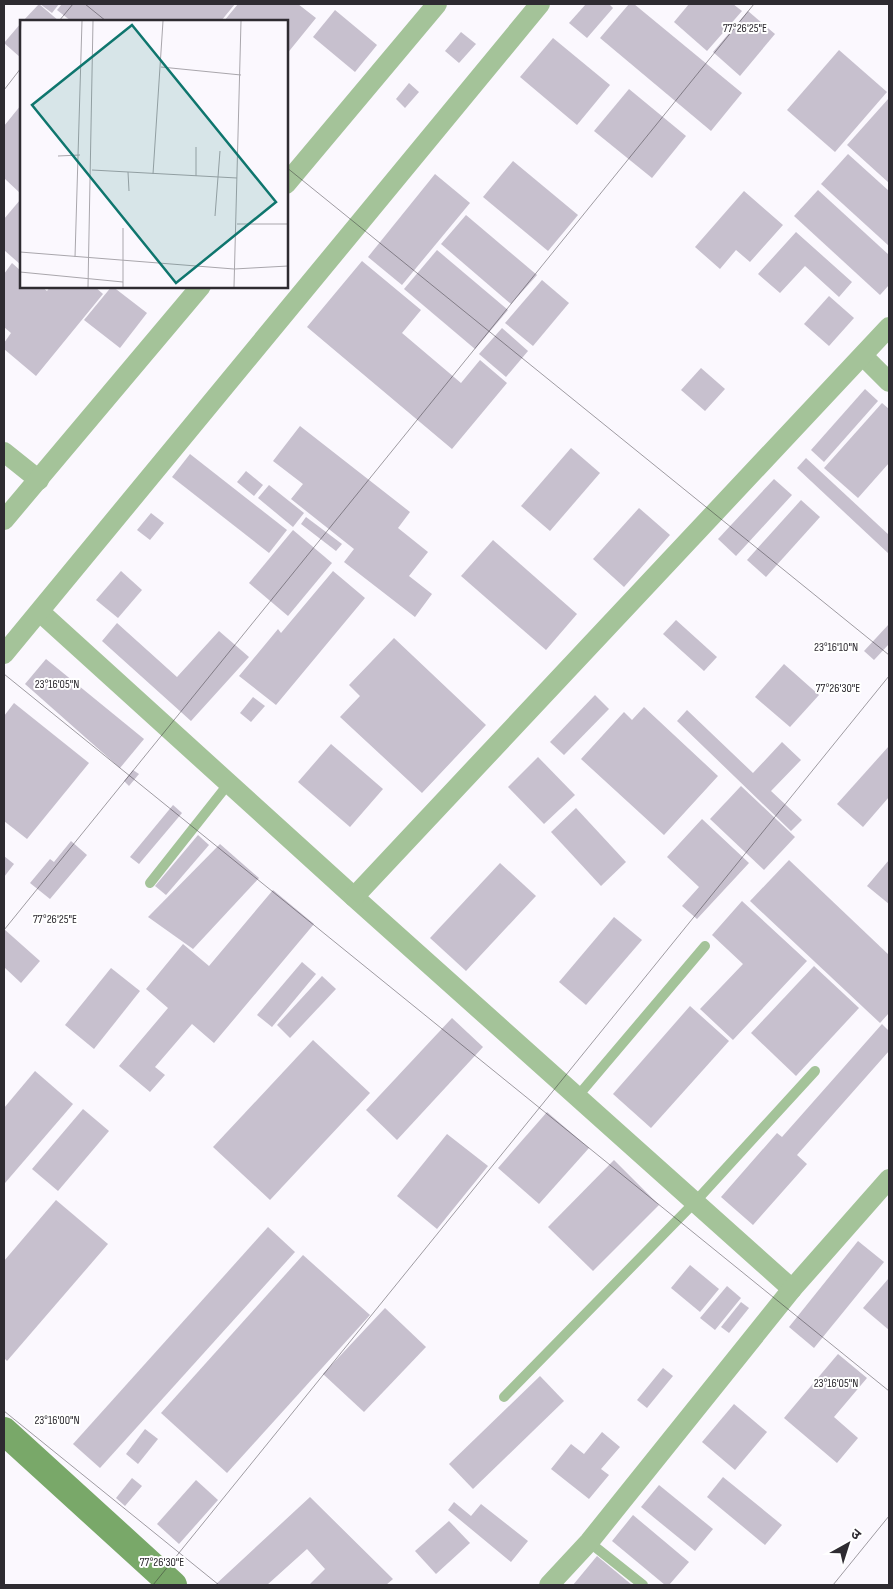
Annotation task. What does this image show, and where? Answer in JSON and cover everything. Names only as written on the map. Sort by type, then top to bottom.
[{"type":"street","points":[[288,182],[437,4]]},
{"type":"street","points":[[4,654],[540,4]]},
{"type":"street","points":[[4,520],[199,288]]},
{"type":"street","points":[[354,897],[889,327]]},
{"type":"street","points":[[863,356],[889,382]]},
{"type":"street","points":[[4,452],[39,480]]},
{"type":"street","points":[[40,612],[228,784],[792,1290]]},
{"type":"street","points":[[549,1585],[589,1542],[792,1290],[889,1180]]},
{"type":"street","points":[[4,1431],[173,1585]]},
{"type":"lane","points":[[150,883],[228,784]]},
{"type":"lane","points":[[577,1097],[705,946]]},
{"type":"lane","points":[[504,1397],[695,1202],[815,1071]]},
{"type":"lane","points":[[589,1542],[643,1585]]},
{"type":"building","points":[[39,4],[58,20],[24,20]]},
{"type":"building","points":[[40,4],[59,4],[52,13]]},
{"type":"building","points":[[62,4],[235,4],[222,20],[70,20],[57,10]]},
{"type":"building","points":[[238,4],[298,4],[316,18],[288,53],[288,20],[225,20]]},
{"type":"building","points":[[586,4],[609,4],[613,8],[587,38],[569,23]]},
{"type":"building","points":[[629,4],[634,4],[742,93],[711,131],[600,38]]},
{"type":"building","points":[[689,4],[733,4],[742,11],[707,51],[674,22]]},
{"type":"building","points":[[335,10],[377,45],[355,72],[313,37]]},
{"type":"building","points":[[748,11],[775,34],[740,76],[713,52]]},
{"type":"building","points":[[20,24],[20,57],[4,43]]},
{"type":"building","points":[[461,32],[476,44],[459,63],[445,51]]},
{"type":"building","points":[[553,38],[610,85],[577,125],[520,77]]},
{"type":"building","points":[[839,50],[887,92],[835,152],[787,110]]},
{"type":"building","points":[[409,83],[419,92],[405,108],[396,99]]},
{"type":"building","points":[[629,89],[686,136],[652,178],[594,131]]},
{"type":"building","points":[[889,98],[889,183],[847,145]]},
{"type":"building","points":[[20,106],[20,193],[4,178],[4,126]]},
{"type":"building","points":[[848,154],[889,191],[889,246],[821,184]]},
{"type":"building","points":[[513,161],[578,215],[548,251],[483,197]]},
{"type":"building","points":[[435,174],[470,203],[402,285],[368,257]]},
{"type":"building","points":[[818,190],[889,255],[889,285],[880,295],[794,216]]},
{"type":"building","points":[[744,191],[783,225],[750,262],[736,250],[720,269],[695,247]]},
{"type":"building","points":[[20,200],[20,264],[4,250],[4,219]]},
{"type":"building","points":[[466,215],[537,275],[511,304],[441,244]]},
{"type":"building","points":[[796,232],[852,282],[839,297],[805,266],[780,293],[758,274]]},
{"type":"building","points":[[437,250],[508,310],[475,349],[404,289]]},
{"type":"building","points":[[362,261],[421,310],[402,333],[461,383],[480,360],[507,383],[452,449],[307,327]]},
{"type":"building","points":[[12,263],[20,270],[20,288],[43,288],[47,291],[49,288],[96,288],[103,294],[36,376],[4,349],[4,343],[11,333],[4,327],[4,274]]},
{"type":"building","points":[[542,280],[569,303],[533,346],[505,323]]},
{"type":"building","points":[[110,288],[115,288],[147,313],[120,348],[84,320]]},
{"type":"building","points":[[829,296],[854,318],[829,346],[804,324]]},
{"type":"building","points":[[502,328],[528,351],[506,377],[479,354]]},
{"type":"building","points":[[701,368],[725,389],[705,411],[681,390]]},
{"type":"building","points":[[865,389],[878,401],[824,462],[811,450]]},
{"type":"building","points":[[882,403],[889,409],[889,463],[858,498],[824,468]]},
{"type":"building","points":[[300,426],[410,512],[398,528],[428,552],[409,576],[432,594],[415,617],[344,562],[354,549],[291,499],[303,484],[273,461]]},
{"type":"building","points":[[571,448],[600,473],[550,531],[521,506]]},
{"type":"building","points":[[190,454],[287,530],[269,553],[172,477]]},
{"type":"building","points":[[806,458],[889,535],[889,554],[797,468]]},
{"type":"building","points":[[246,471],[263,485],[254,496],[237,482]]},
{"type":"building","points":[[774,479],[792,495],[736,556],[718,539]]},
{"type":"building","points":[[269,485],[304,513],[293,527],[258,498]]},
{"type":"building","points":[[801,500],[820,517],[766,577],[747,560]]},
{"type":"building","points":[[639,508],[670,535],[624,587],[593,559]]},
{"type":"building","points":[[151,513],[164,523],[150,540],[137,530]]},
{"type":"building","points":[[306,517],[342,544],[336,551],[301,524]]},
{"type":"building","points":[[293,530],[332,563],[288,616],[249,583]]},
{"type":"building","points":[[493,540],[577,614],[546,650],[461,576]]},
{"type":"building","points":[[121,571],[142,590],[118,618],[96,600]]},
{"type":"building","points":[[333,571],[365,598],[276,705],[239,676],[278,629],[281,633]]},
{"type":"building","points":[[676,620],[717,657],[704,671],[663,634]]},
{"type":"building","points":[[117,623],[177,677],[219,631],[249,657],[191,721],[102,641]]},
{"type":"building","points":[[889,624],[889,644],[874,660],[864,651]]},
{"type":"building","points":[[394,638],[486,725],[422,793],[340,717],[360,696],[349,685]]},
{"type":"building","points":[[46,659],[144,739],[120,768],[25,684]]},
{"type":"building","points":[[784,664],[819,695],[790,727],[755,697]]},
{"type":"building","points":[[595,695],[609,709],[564,755],[550,742]]},
{"type":"building","points":[[253,697],[265,706],[251,722],[240,713]]},
{"type":"building","points":[[14,703],[89,763],[27,839],[4,821],[4,716]]},
{"type":"building","points":[[644,707],[718,776],[664,835],[581,759],[624,712],[632,720]]},
{"type":"building","points":[[687,710],[753,773],[782,742],[801,760],[771,791],[802,820],[791,831],[677,721]]},
{"type":"building","points":[[331,744],[383,789],[350,827],[298,782]]},
{"type":"building","points":[[889,746],[889,797],[863,827],[837,804]]},
{"type":"building","points":[[538,757],[575,795],[544,824],[508,787]]},
{"type":"building","points":[[133,770],[139,774],[129,786],[124,781]]},
{"type":"building","points":[[741,786],[795,837],[764,870],[710,819]]},
{"type":"building","points":[[173,805],[182,813],[139,864],[130,857]]},
{"type":"building","points":[[576,808],[626,862],[601,886],[551,832]]},
{"type":"building","points":[[702,819],[749,863],[697,919],[682,906],[699,887],[667,857]]},
{"type":"building","points":[[198,835],[209,845],[166,895],[155,886]]},
{"type":"building","points":[[71,841],[87,855],[50,899],[30,883],[50,859],[54,862]]},
{"type":"building","points":[[220,844],[259,878],[193,949],[148,917]]},
{"type":"building","points":[[4,856],[14,864],[4,877]]},
{"type":"building","points":[[789,860],[889,955],[889,1013],[880,1023],[750,901]]},
{"type":"building","points":[[889,860],[889,904],[867,886]]},
{"type":"building","points":[[500,863],[536,896],[466,971],[430,938]]},
{"type":"building","points":[[273,890],[314,924],[214,1043],[192,1024],[155,1067],[165,1075],[150,1092],[119,1066],[168,1008],[146,989],[183,944],[209,966]]},
{"type":"building","points":[[742,901],[807,961],[733,1040],[700,1009],[743,964],[712,935]]},
{"type":"building","points":[[614,917],[642,940],[586,1005],[559,982]]},
{"type":"building","points":[[4,929],[40,961],[21,983],[4,967]]},
{"type":"building","points":[[302,962],[316,974],[272,1027],[257,1015]]},
{"type":"building","points":[[814,966],[859,1008],[796,1076],[751,1033]]},
{"type":"building","points":[[111,968],[140,991],[94,1049],[65,1025]]},
{"type":"building","points":[[322,976],[336,989],[290,1038],[277,1025]]},
{"type":"building","points":[[690,1006],[729,1041],[651,1128],[613,1094]]},
{"type":"building","points":[[452,1018],[483,1047],[397,1140],[366,1110]]},
{"type":"building","points":[[882,1024],[889,1031],[889,1051],[797,1155],[807,1164],[753,1225],[721,1197],[777,1133],[782,1137]]},
{"type":"building","points":[[313,1040],[370,1093],[270,1200],[213,1147]]},
{"type":"building","points":[[35,1071],[73,1104],[5,1183],[4,1108]]},
{"type":"building","points":[[83,1109],[109,1131],[58,1191],[32,1169]]},
{"type":"building","points":[[547,1112],[589,1148],[539,1204],[498,1168]]},
{"type":"building","points":[[447,1134],[488,1166],[437,1229],[397,1196]]},
{"type":"building","points":[[614,1160],[659,1205],[593,1271],[548,1227]]},
{"type":"building","points":[[56,1200],[108,1244],[7,1361],[4,1358],[4,1261]]},
{"type":"building","points":[[268,1227],[295,1252],[100,1468],[73,1444]]},
{"type":"building","points":[[858,1241],[884,1262],[814,1348],[789,1327]]},
{"type":"building","points":[[303,1255],[370,1315],[227,1473],[161,1413]]},
{"type":"building","points":[[690,1265],[719,1289],[700,1312],[671,1288]]},
{"type":"building","points":[[889,1278],[889,1330],[863,1308]]},
{"type":"building","points":[[727,1286],[741,1298],[715,1330],[700,1318]]},
{"type":"building","points":[[741,1302],[749,1308],[729,1333],[721,1327]]},
{"type":"building","points":[[385,1308],[426,1347],[364,1412],[323,1374]]},
{"type":"building","points":[[838,1354],[867,1378],[834,1417],[858,1438],[837,1463],[784,1418]]},
{"type":"building","points":[[663,1368],[673,1376],[647,1408],[637,1400]]},
{"type":"building","points":[[540,1376],[564,1401],[473,1489],[449,1464]]},
{"type":"building","points":[[734,1404],[767,1432],[735,1470],[702,1442]]},
{"type":"building","points":[[145,1429],[158,1439],[138,1464],[126,1454]]},
{"type":"building","points":[[602,1432],[620,1447],[601,1469],[609,1475],[589,1499],[551,1469],[571,1444],[584,1454]]},
{"type":"building","points":[[723,1477],[782,1525],[765,1545],[707,1497]]},
{"type":"building","points":[[132,1478],[142,1486],[125,1506],[116,1498]]},
{"type":"building","points":[[196,1480],[218,1500],[179,1544],[157,1524]]},
{"type":"building","points":[[659,1485],[713,1529],[695,1551],[641,1507]]},
{"type":"building","points":[[310,1497],[393,1579],[386,1585],[309,1585],[325,1569],[307,1549],[267,1585],[215,1585]]},
{"type":"building","points":[[454,1502],[471,1516],[481,1504],[528,1541],[511,1562],[448,1510]]},
{"type":"building","points":[[633,1515],[689,1562],[669,1585],[665,1585],[612,1541]]},
{"type":"building","points":[[449,1521],[470,1543],[436,1574],[415,1551]]},
{"type":"building","points":[[597,1556],[632,1585],[573,1585]]}]
